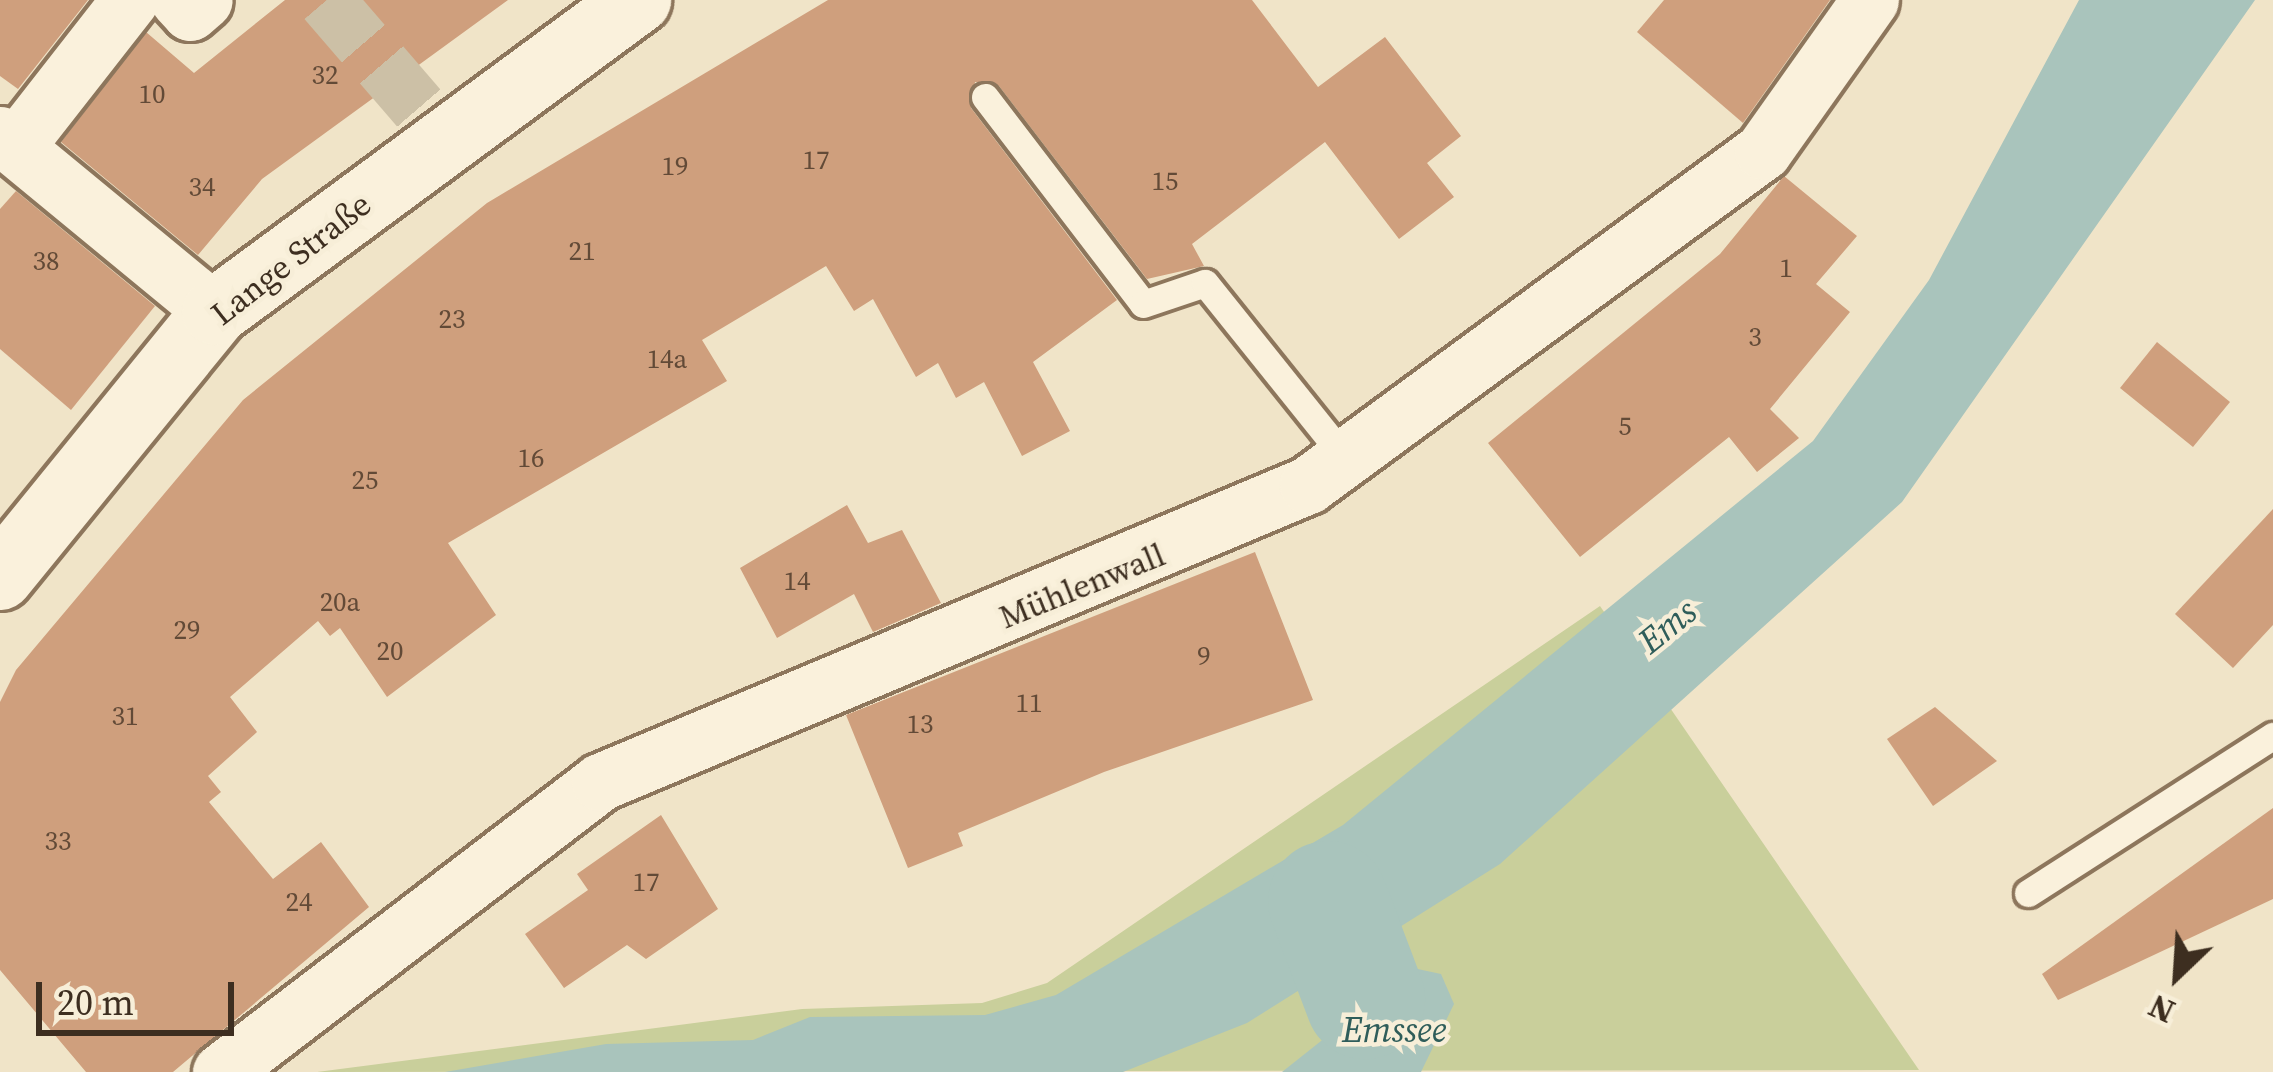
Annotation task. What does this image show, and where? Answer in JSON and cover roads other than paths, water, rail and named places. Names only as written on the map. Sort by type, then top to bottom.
[{"type":"street","points":[[130,0],[8,141],[198,295]]},
{"type":"street","points":[[179,0],[190,12],[204,0]]},
{"type":"street","name":"Lange Straße","points":[[0,577],[198,295],[638,0]]},
{"type":"street","name":"Mühlenwall","points":[[220,1072],[600,782],[1191,542],[1346,459],[1763,151],[1870,0]]},
{"type":"lane","points":[[985,98],[1143,304],[1205,283],[1346,459]]},
{"type":"lane","points":[[2028,893],[2273,736]]},
{"type":"water","name":"Ems","points":[[2079,0],[2255,0],[1902,502],[1500,864],[1247,1023],[1123,1072],[445,1072],[606,1044],[753,1040],[810,1017],[985,1015],[1056,995],[1343,825],[1813,441],[1929,280]]},
{"type":"water","name":"Emssee","points":[[1413,968],[1441,974],[1454,1004],[1421,1072],[1282,1072]]},
{"type":"waterway","points":[[1328,901],[1365,999]]},
{"type":"tunnel","points":[[326,0],[447,140]]}]
